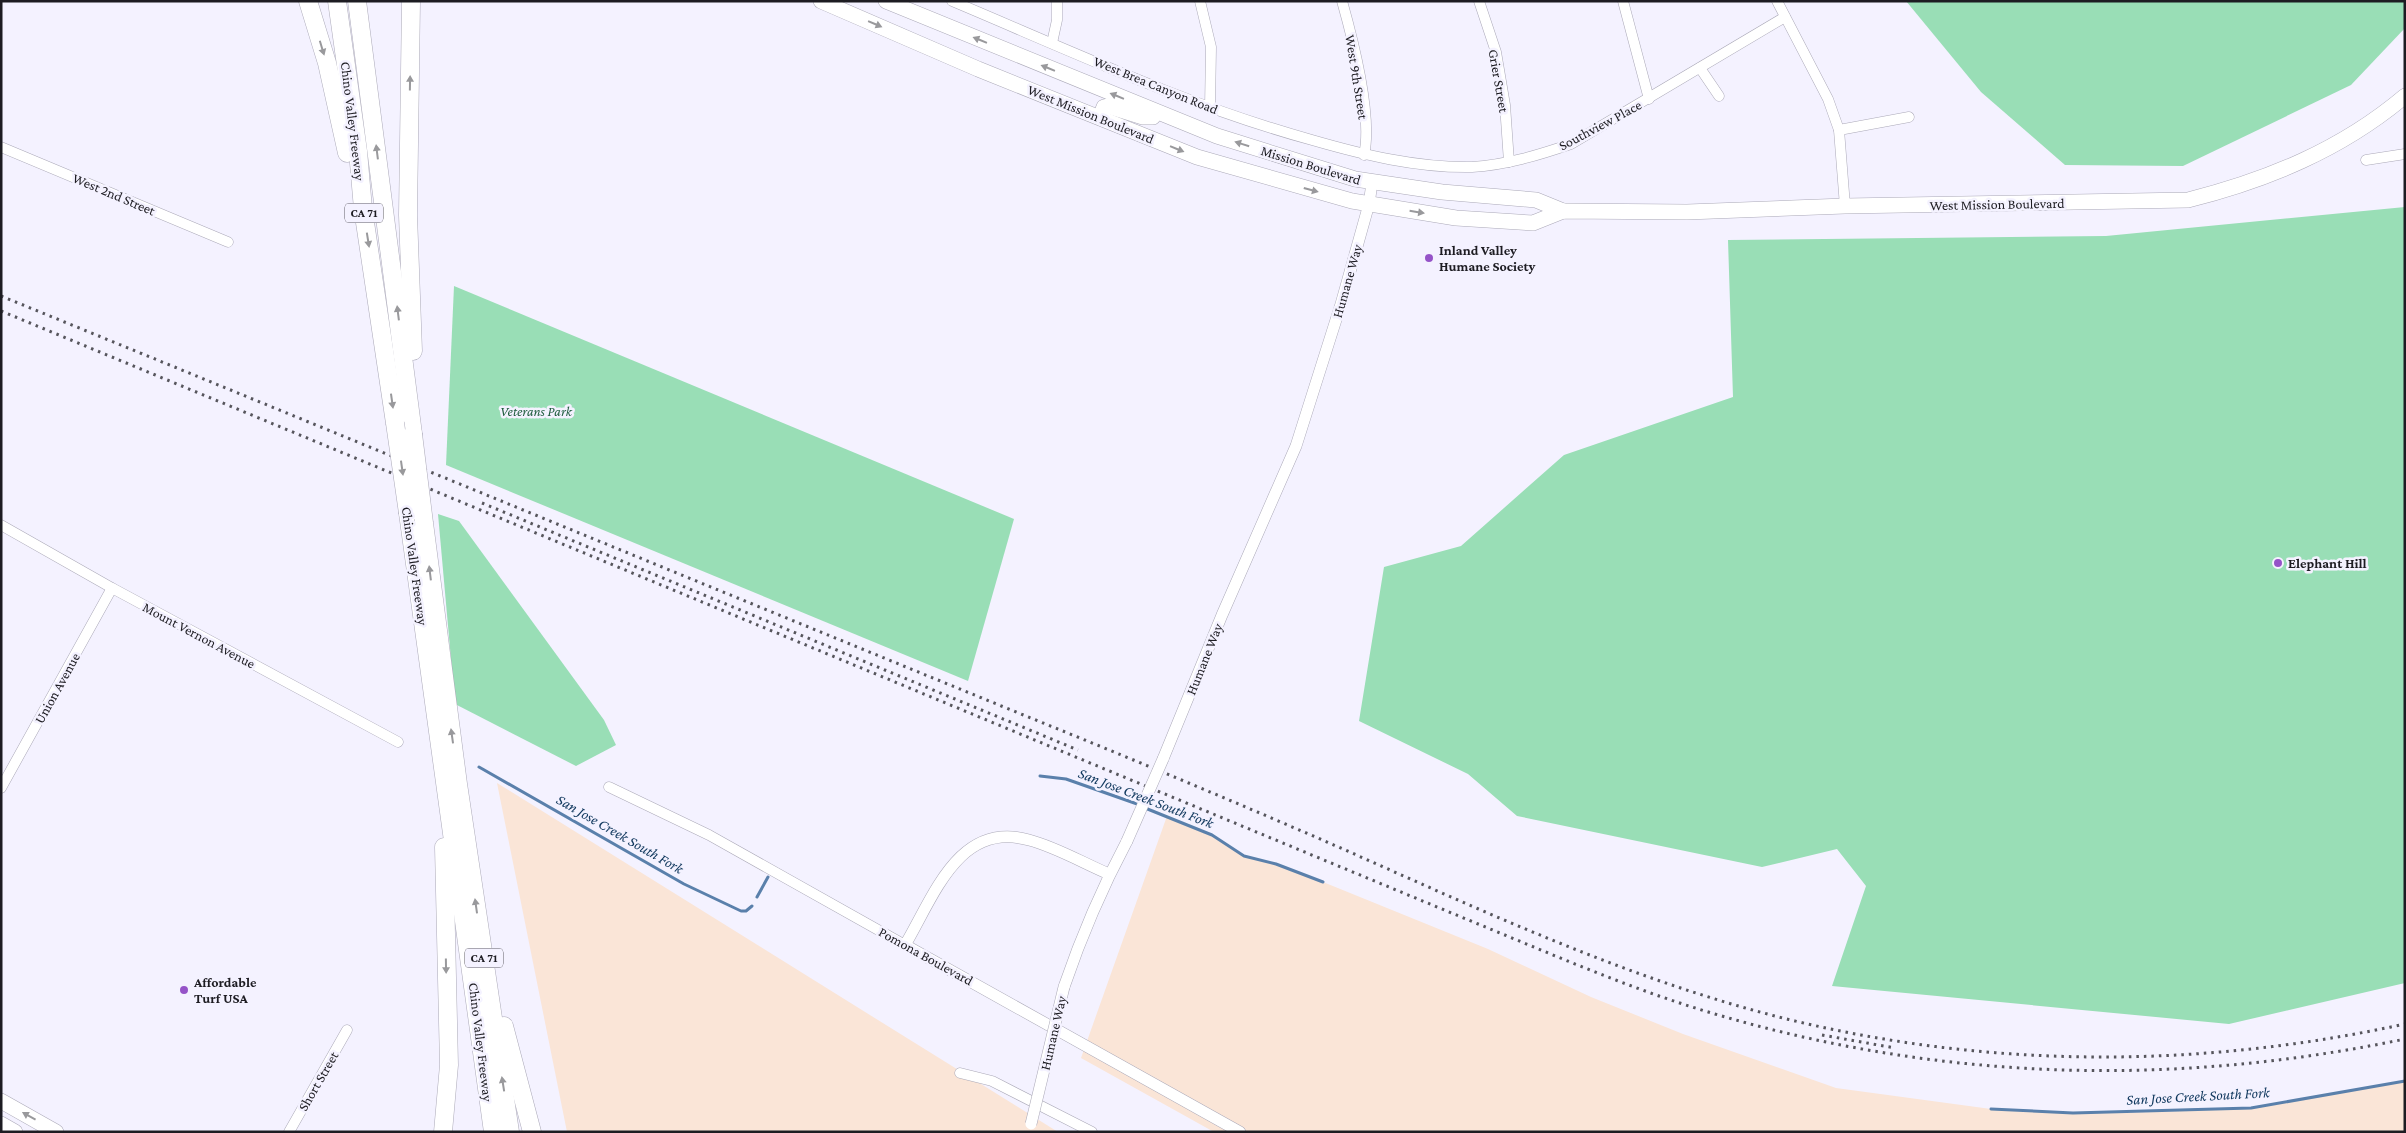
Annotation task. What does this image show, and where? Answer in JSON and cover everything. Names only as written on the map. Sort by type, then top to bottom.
[{"type":"highway","points":[[308,1],[327,63],[348,155],[363,209]]},
{"type":"highway","name":"Chino Valley Freeway","points":[[337,1],[358,151],[363,209],[408,513],[436,670]]},
{"type":"highway","name":"Chino Valley Freeway","points":[[358,1],[424,523],[436,670],[449,785],[506,1131]]},
{"type":"highway","points":[[411,1],[408,215],[414,384],[411,414]]},
{"type":"highway","points":[[443,1132],[448,1065],[443,831],[449,785]]},
{"type":"highway","name":"Chino Valley Freeway","points":[[449,785],[480,933],[506,1131]]},
{"type":"highway","points":[[480,933],[532,1132]]},
{"type":"main road","name":"Mission Boulevard","points":[[886,1],[1217,136],[1372,183],[1496,198],[1536,200],[1563,211]]},
{"type":"main road","name":"West Mission Boulevard","points":[[828,3],[978,69],[1197,157],[1229,168],[1369,204]]},
{"type":"main road","name":"West Mission Boulevard","points":[[1563,211],[1687,212],[1845,206],[2188,200],[2234,188],[2304,161],[2360,130],[2405,96]]},
{"type":"main road","points":[[1100,117],[1102,111],[1108,106],[1143,117],[1162,114]]},
{"type":"main road","name":"Mission Boulevard","points":[[1369,204],[1456,218],[1533,223],[1563,211]]},
{"type":"main road","points":[[1,1101],[56,1132]]},
{"type":"main road","points":[[1,1124],[15,1132]]},
{"type":"street","name":"West Brea Canyon Road","points":[[952,1],[1210,108],[1364,155]]},
{"type":"street","points":[[1052,43],[1057,20],[1057,1]]},
{"type":"street","points":[[1200,1],[1210,47],[1210,108]]},
{"type":"street","name":"West 9th Street","points":[[1342,1],[1356,50],[1366,132],[1364,155]]},
{"type":"street","name":"Grier Street","points":[[1479,1],[1496,52],[1505,105],[1509,162]]},
{"type":"street","points":[[1623,1],[1649,99]]},
{"type":"street","points":[[1777,1],[1828,99],[1839,130],[1845,206]]},
{"type":"street","name":"Southview Place","points":[[1364,155],[1430,166],[1473,166],[1509,162],[1535,156],[1571,144],[1785,17]]},
{"type":"street","points":[[1700,68],[1719,96]]},
{"type":"street","points":[[1839,130],[1909,116]]},
{"type":"street","name":"West 2nd Street","points":[[1,147],[228,242]]},
{"type":"street","points":[[2366,160],[2405,154]]},
{"type":"street","name":"Humane Way","points":[[1030,1128],[1064,987],[1077,949],[1109,874],[1127,842],[1222,614],[1296,446],[1319,377],[1369,204],[1372,183]]},
{"type":"street","name":"Mount Vernon Avenue","points":[[1,525],[112,588],[398,742]]},
{"type":"street","name":"Union Avenue","points":[[1,788],[112,588]]},
{"type":"street","name":"Pomona Boulevard","points":[[609,787],[709,834],[1240,1132]]},
{"type":"street","points":[[905,945],[953,864],[969,848],[985,839],[998,836],[1029,840],[1109,874]]},
{"type":"street","name":"Short Street","points":[[289,1132],[347,1030]]},
{"type":"street","points":[[960,1073],[992,1081],[1092,1132]]},
{"type":"shaded area","points":[[497,783],[1058,1132],[567,1132]]},
{"type":"shaded area","points":[[1167,816],[1212,835],[1244,856],[1276,864],[1323,882],[1488,949],[1591,997],[1683,1034],[1836,1088],[1991,1109],[2073,1113],[2157,1112],[2251,1108],[2405,1081],[2405,1132],[1214,1132],[1081,1058]]},
{"type":"green space","points":[[1906,1],[2405,1],[2405,28],[2351,85],[2183,166],[2065,165],[1981,92]]},
{"type":"green space","points":[[2405,207],[2405,983],[2229,1024],[1832,986],[1866,886],[1837,849],[1762,867],[1517,816],[1468,774],[1359,721],[1384,567],[1461,546],[1564,455],[1733,397],[1728,240],[2106,236]]},
{"type":"green space","name":"Veterans Park","points":[[454,286],[1014,519],[968,681],[446,465]]},
{"type":"green space","points":[[438,514],[459,521],[604,720],[616,745],[576,766],[455,704]]},
{"type":"waterway","name":"San Jose Creek South Fork","points":[[479,767],[684,884],[741,911],[746,911],[752,906]]},
{"type":"waterway","name":"San Jose Creek South Fork","points":[[1040,776],[1066,779],[1140,805]]},
{"type":"waterway","name":"San Jose Creek South Fork","points":[[1145,808],[1212,835],[1244,856],[1276,864],[1323,882]]},
{"type":"waterway","name":"San Jose Creek South Fork","points":[[757,897],[768,877]]},
{"type":"waterway","name":"San Jose Creek South Fork","points":[[1991,1109],[2073,1113],[2251,1108],[2405,1081]]},
{"type":"railway","points":[[1,296],[1146,765],[1270,817],[1515,925],[1625,968],[1738,1006],[1795,1021],[1871,1037],[1947,1048],[2023,1055],[2100,1057],[2176,1055],[2253,1049],[2405,1024]]},
{"type":"railway","points":[[1,311],[1565,960],[1621,982],[1705,1011],[1791,1034],[1878,1052],[1966,1064],[2053,1070],[2141,1070],[2229,1065],[2317,1055],[2405,1039]]},
{"type":"railway","points":[[482,503],[1078,750]]},
{"type":"railway","points":[[1822,1035],[1895,1048]]},
{"type":"place","name":"Inland Valley Humane Society","points":[[1429,258]]},
{"type":"place","name":"Elephant Hill","points":[[2278,563]]},
{"type":"place","name":"Affordable Turf USA","points":[[184,990]]}]
